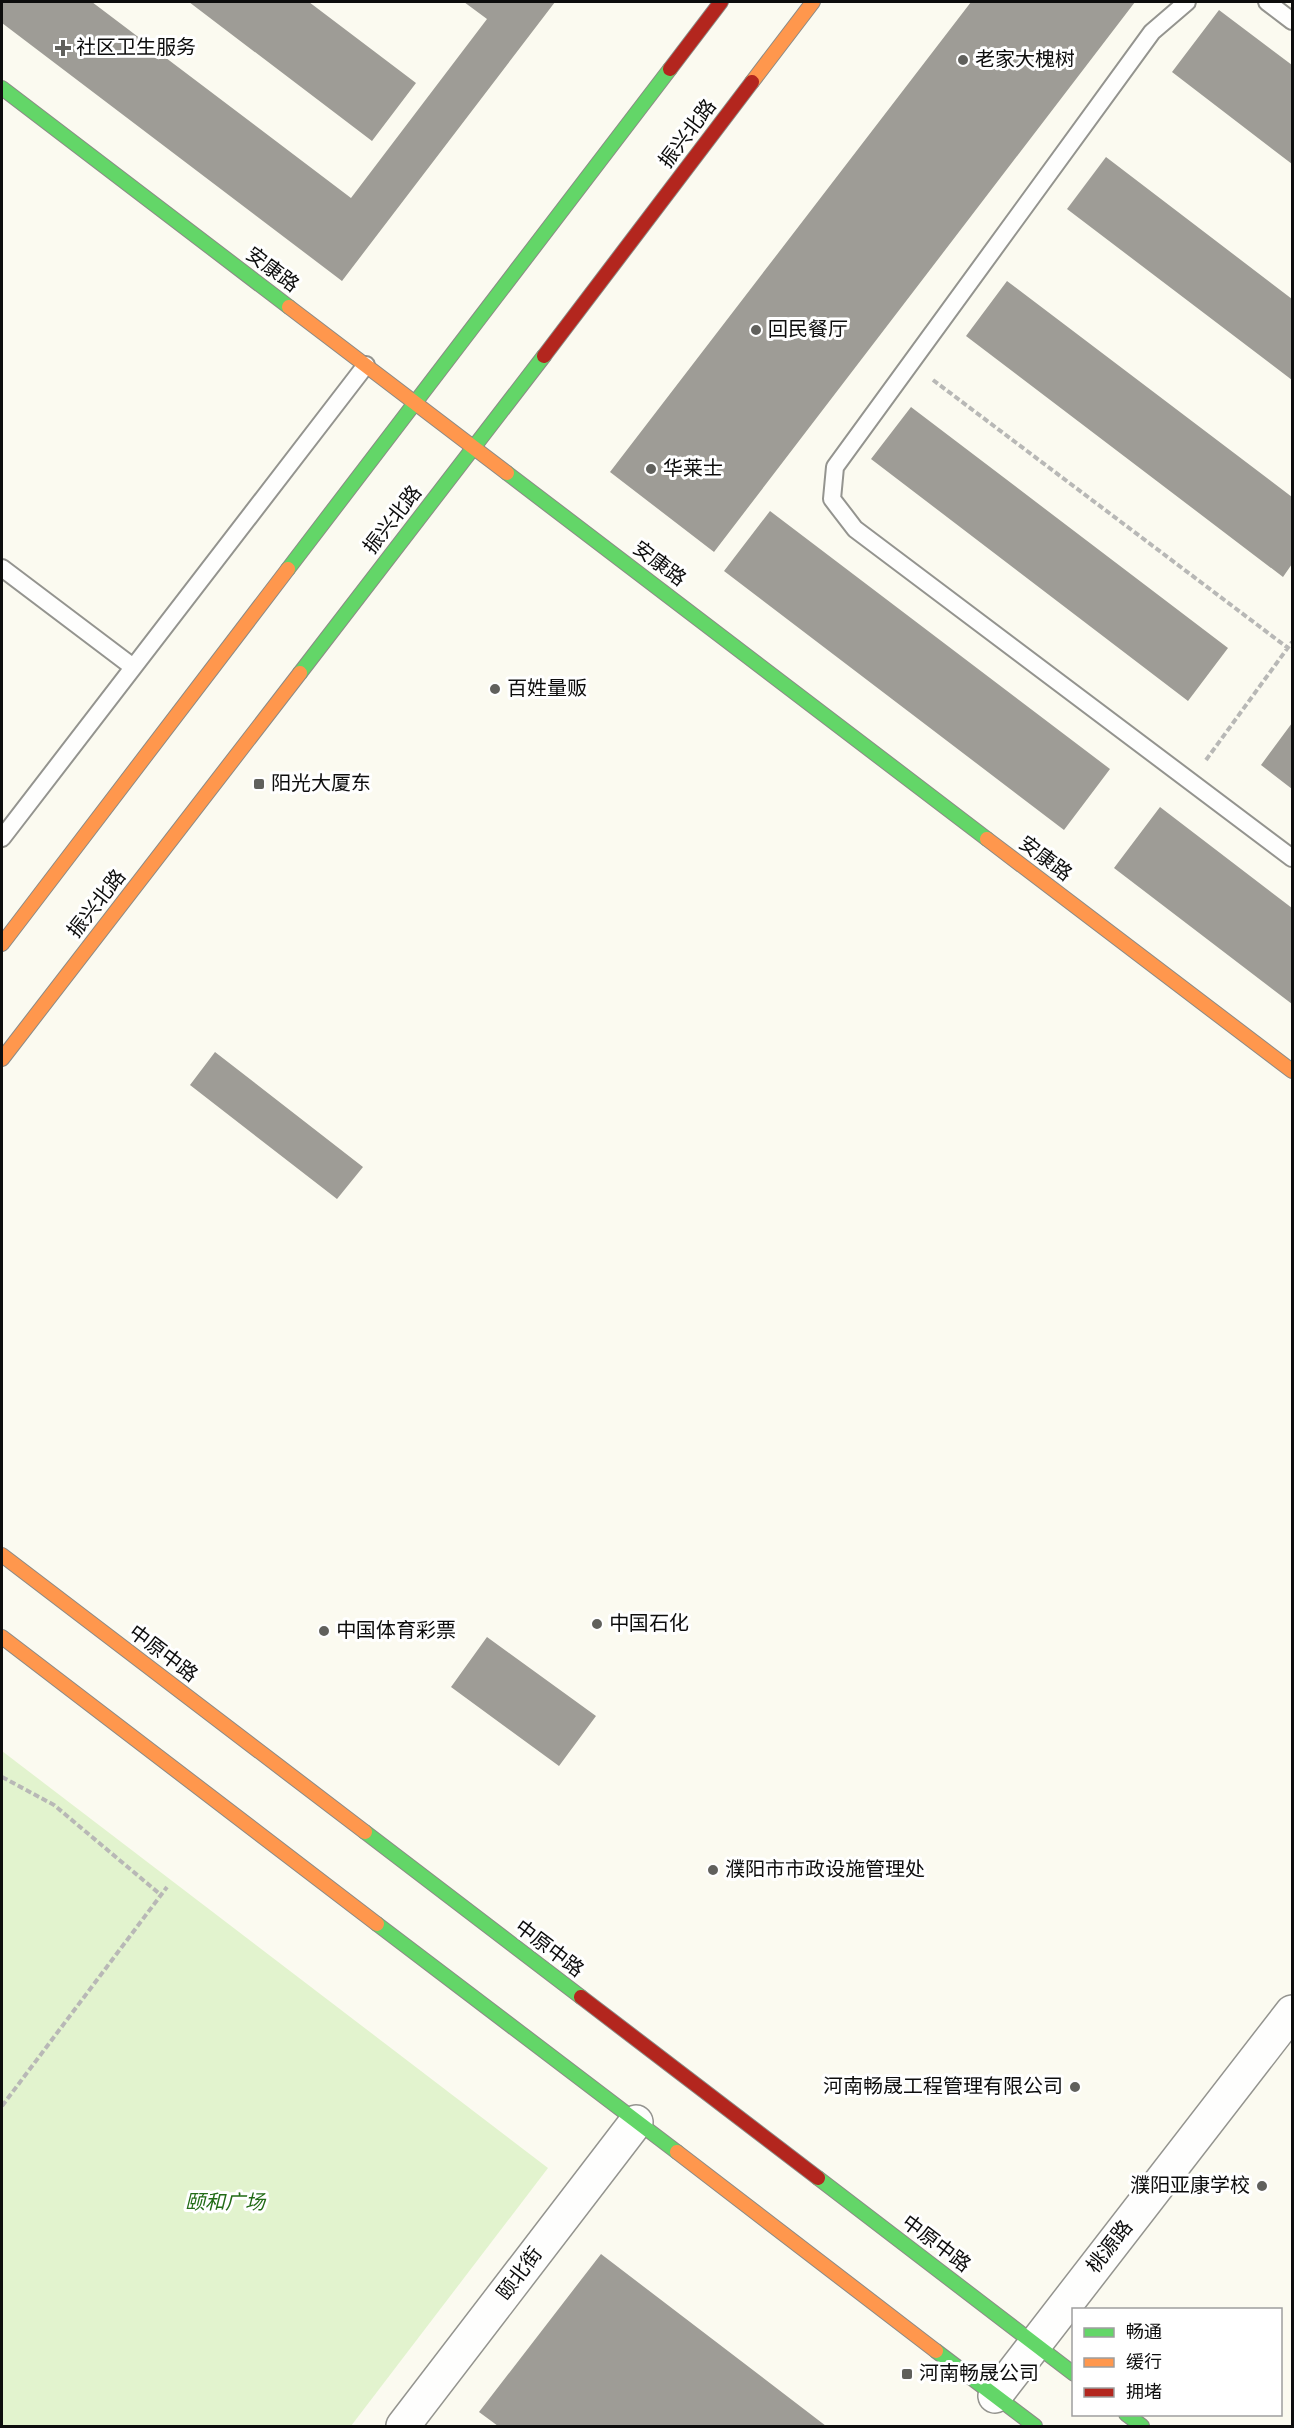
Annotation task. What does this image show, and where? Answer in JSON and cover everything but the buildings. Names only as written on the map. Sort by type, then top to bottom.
[{"type":"street","points":[[2,944],[721,2]]},
{"type":"street","name":"振兴北路","points":[[2,1059],[474,448],[813,2]]},
{"type":"street","name":"安康路","points":[[2,88],[1293,1071]]},
{"type":"street","name":"中原中路","points":[[2,1555],[1072,2373]]},
{"type":"street","points":[[2,1637],[1035,2427]]},
{"type":"street","name":"桃源路","points":[[995,2396],[1293,2012]]},
{"type":"street","name":"颐北街","points":[[404,2427],[636,2122]]},
{"type":"street","points":[[1127,2416],[1142,2427]]},
{"type":"lane","points":[[1187,2],[1152,32],[835,467],[832,499],[855,529],[1293,858]]},
{"type":"lane","points":[[1267,2],[1293,21]]},
{"type":"lane","points":[[2,838],[366,365]]},
{"type":"lane","points":[[2,568],[133,667]]},
{"type":"path","points":[[910,363],[1288,648]]},
{"type":"path","points":[[1191,782],[1293,642]]},
{"type":"path","points":[[2,1777],[54,1805],[161,1895]]},
{"type":"path","points":[[2,2106],[166,1887]]},
{"type":"green space","name":"颐和广场","points":[[2,1751],[548,2168],[351,2426],[2,2426]]},
{"type":"traffic: fast","points":[[288,569],[670,69]]},
{"type":"traffic: fast","points":[[2,88],[289,307]]},
{"type":"traffic: fast","points":[[300,673],[544,356]]},
{"type":"traffic: fast","points":[[507,473],[987,839]]},
{"type":"traffic: fast","points":[[365,1832],[581,1997]]},
{"type":"traffic: fast","points":[[377,1924],[677,2152]]},
{"type":"traffic: fast","points":[[818,2178],[1072,2372]]},
{"type":"traffic: fast","points":[[936,2351],[1035,2426]]},
{"type":"traffic: fast","points":[[1129,2416],[1142,2426]]},
{"type":"traffic: slow","points":[[752,82],[813,2]]},
{"type":"traffic: slow","points":[[289,307],[507,473]]},
{"type":"traffic: slow","points":[[2,944],[288,569]]},
{"type":"traffic: slow","points":[[2,1059],[300,673]]},
{"type":"traffic: slow","points":[[987,839],[1292,1071]]},
{"type":"traffic: slow","points":[[2,1555],[365,1832]]},
{"type":"traffic: slow","points":[[2,1637],[377,1924]]},
{"type":"traffic: slow","points":[[677,2152],[936,2351]]},
{"type":"traffic: jam","points":[[670,69],[721,2]]},
{"type":"traffic: jam","points":[[544,356],[752,82]]},
{"type":"traffic: jam","points":[[581,1997],[818,2178]]},
{"type":"place","name":"社区卫生服务","points":[[63,48]]},
{"type":"place","name":"老家大槐树","points":[[963,60]]},
{"type":"place","name":"回民餐厅","points":[[756,330]]},
{"type":"place","name":"华莱士","points":[[651,469]]},
{"type":"place","name":"百姓量贩","points":[[495,689]]},
{"type":"place","name":"阳光大厦东","points":[[259,784]]},
{"type":"place","name":"中国石化","points":[[597,1624]]},
{"type":"place","name":"中国体育彩票","points":[[324,1631]]},
{"type":"place","name":"濮阳市市政设施管理处","points":[[713,1870]]},
{"type":"place","name":"河南畅晟工程管理有限公司","points":[[1075,2087]]},
{"type":"place","name":"濮阳亚康学校","points":[[1262,2186]]},
{"type":"place","name":"河南畅晟公司","points":[[907,2374]]}]
